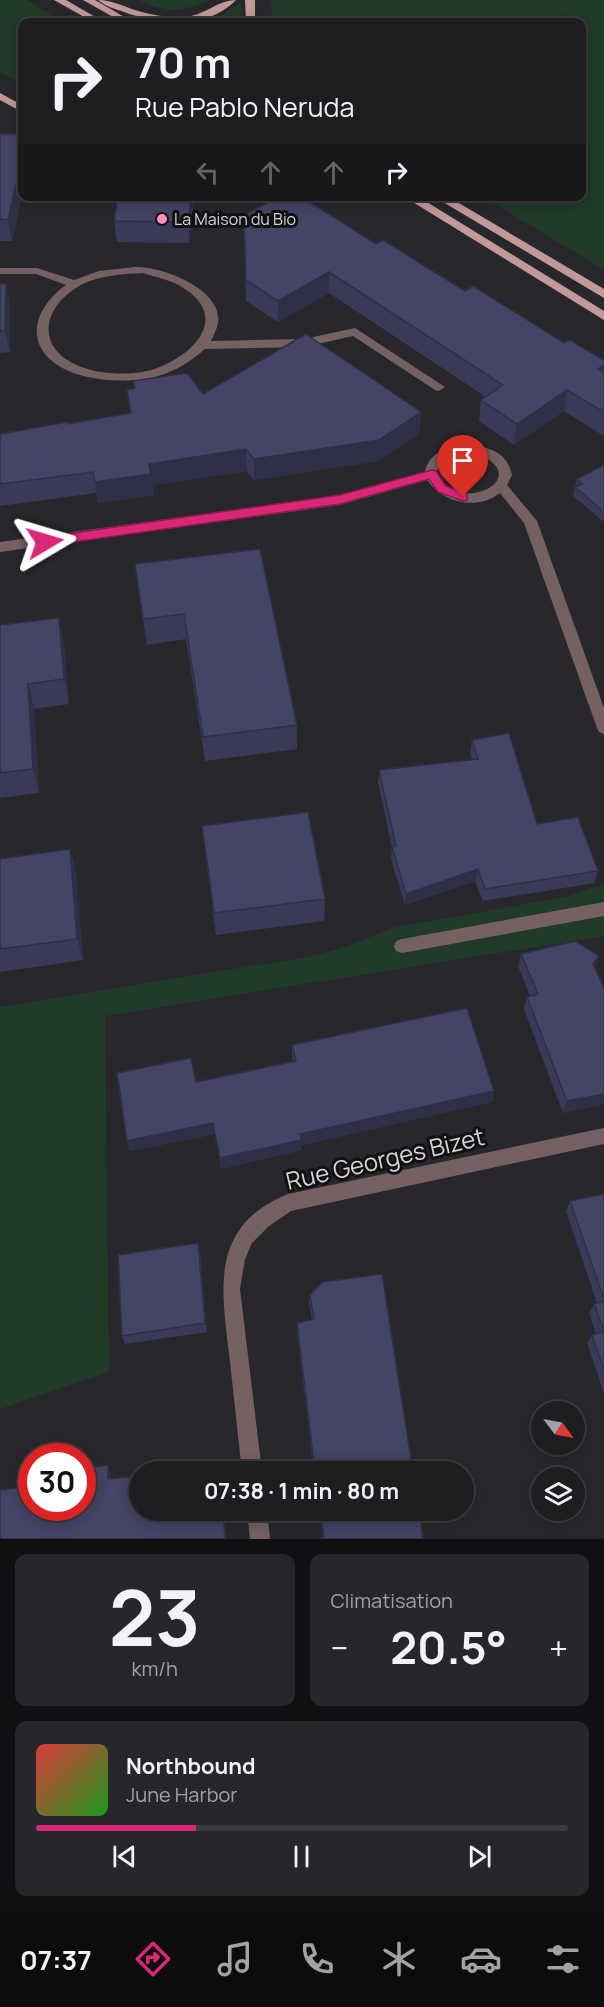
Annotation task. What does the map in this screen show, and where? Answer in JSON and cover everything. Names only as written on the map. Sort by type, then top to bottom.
[{"type":"main road","points":[[57,0],[82,18]]},
{"type":"main road","points":[[57,0],[91,18]]},
{"type":"main road","points":[[88,0],[121,18]]},
{"type":"main road","points":[[103,0],[146,16],[166,18]]},
{"type":"main road","points":[[193,18],[213,13],[231,0]]},
{"type":"main road","points":[[250,0],[251,18]]},
{"type":"main road","points":[[0,96],[18,107]]},
{"type":"main road","points":[[409,201],[479,237]]},
{"type":"main road","points":[[417,201],[479,237],[604,316]]},
{"type":"main road","points":[[447,201],[604,294]]},
{"type":"main road","points":[[452,201],[479,219]]},
{"type":"street","points":[[144,270],[168,275],[188,284],[204,296],[212,312],[212,328],[204,345],[188,360],[168,370],[122,379],[98,377],[72,369],[53,356],[43,342],[41,326],[45,310],[57,296],[74,284],[95,275],[144,270]]},
{"type":"street","points":[[0,271],[37,271],[74,284]]},
{"type":"street","points":[[204,345],[304,343],[355,332],[440,387]]},
{"type":"street","points":[[457,448],[475,448],[493,454],[506,469],[506,478],[501,486],[485,496],[463,497],[442,489],[432,474],[437,458],[446,451],[457,448]]},
{"type":"street","points":[[0,547],[340,500],[432,474]]},
{"type":"street","points":[[501,486],[530,521],[604,728]]},
{"type":"street","points":[[402,946],[604,909]]},
{"type":"street","name":"Rue Georges Bizet","points":[[251,1461],[231,1289],[238,1246],[249,1230],[288,1203],[604,1136]]},
{"type":"street","points":[[258,1521],[260,1539]]},
{"type":"green space","points":[[0,0],[27,0],[56,18],[18,18],[18,82],[0,72]]},
{"type":"green space","points":[[138,0],[210,0],[183,9],[165,9]]},
{"type":"green space","points":[[271,0],[604,0],[604,270],[490,201],[586,201],[586,18],[272,18]]},
{"type":"green space","points":[[241,2],[242,18],[217,18]]},
{"type":"green space","points":[[604,884],[604,936],[105,1016],[109,1372],[0,1409],[0,1007],[307,957],[345,947],[392,928],[565,897]]},
{"type":"building","points":[[0,134],[18,134],[18,176],[8,220],[0,219]]},
{"type":"building","points":[[117,201],[190,201],[188,222],[114,221]]},
{"type":"building","points":[[271,201],[308,201],[376,244],[383,240],[465,291],[473,286],[564,343],[570,340],[604,360],[604,365],[598,369],[604,372],[604,412],[567,390],[517,424],[481,400],[503,385],[329,272],[278,301],[246,280],[244,215]]},
{"type":"building","points":[[0,284],[6,284],[5,331],[0,331]]},
{"type":"building","points":[[306,334],[421,412],[379,440],[254,459],[246,449],[149,464],[151,474],[95,482],[93,472],[0,484],[0,434],[131,413],[127,390],[135,388],[133,381],[187,373],[203,394]]},
{"type":"building","points":[[604,465],[604,512],[575,487],[582,484],[577,479]]},
{"type":"building","points":[[260,549],[297,725],[203,737],[184,614],[143,619],[135,564]]},
{"type":"building","points":[[59,618],[64,679],[28,684],[33,769],[0,773],[0,625]]},
{"type":"building","points":[[509,733],[537,824],[578,817],[598,871],[485,889],[478,869],[406,894],[392,847],[396,846],[379,770],[478,759],[472,740]]},
{"type":"building","points":[[308,812],[325,899],[214,913],[202,826]]},
{"type":"building","points":[[70,849],[77,939],[0,949],[0,859]]},
{"type":"building","points":[[575,941],[599,956],[593,964],[604,988],[604,1094],[567,1101],[527,997],[538,994],[521,954]]},
{"type":"building","points":[[467,1008],[494,1091],[300,1134],[302,1140],[220,1158],[213,1123],[127,1141],[117,1073],[191,1058],[196,1082],[296,1061],[292,1045]]},
{"type":"building","points":[[604,1194],[604,1299],[570,1201]]},
{"type":"building","points":[[198,1243],[205,1323],[122,1336],[118,1255]]},
{"type":"building","points":[[382,1274],[411,1461],[314,1461],[297,1323],[314,1319],[310,1295],[322,1282]]},
{"type":"building","points":[[604,1301],[604,1331],[594,1304]]},
{"type":"building","points":[[604,1331],[604,1370],[592,1335]]},
{"type":"building","points":[[108,1465],[108,1479],[129,1477],[129,1521],[224,1521],[225,1539],[0,1539],[0,1490],[18,1488],[18,1521],[96,1521],[96,1467]]},
{"type":"building","points":[[322,1521],[421,1521],[423,1539],[324,1539]]},
{"type":"place","name":"La Maison du Bio","points":[[162,219]]},
{"type":"route","points":[[45,542],[340,500],[432,474],[435,482],[442,489],[463,497]]}]
